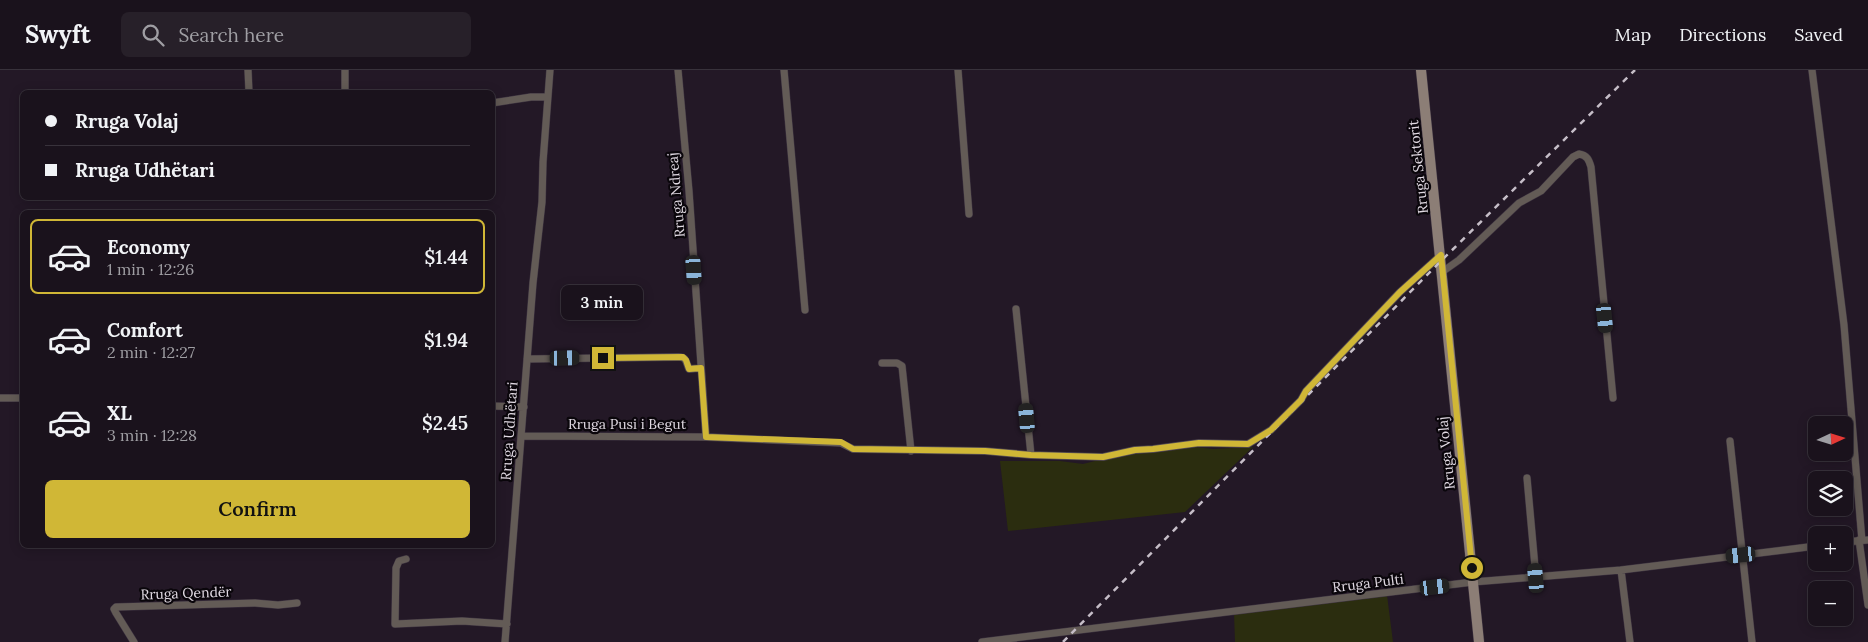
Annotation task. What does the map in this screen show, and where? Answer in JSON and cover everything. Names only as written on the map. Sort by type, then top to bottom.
[{"type":"street","points":[[248,70],[249,90]]},
{"type":"street","points":[[345,70],[345,90]]},
{"type":"street","name":"Rruga Udhëtari","points":[[505,642],[527,359],[542,202],[550,70]]},
{"type":"street","name":"Rruga Ndreaj","points":[[678,70],[689,191],[706,437]]},
{"type":"street","points":[[784,70],[805,310]]},
{"type":"street","points":[[958,70],[969,214]]},
{"type":"street","name":"Rruga Sektorit","points":[[1421,70],[1441,258]]},
{"type":"street","points":[[1812,70],[1845,334],[1868,605]]},
{"type":"street","points":[[495,103],[531,97],[548,97]]},
{"type":"street","points":[[1442,272],[1459,260],[1519,203],[1541,191],[1573,157],[1579,154],[1586,156],[1590,167],[1613,398]]},
{"type":"street","name":"Rruga Volaj","points":[[1441,258],[1479,642]]},
{"type":"street","name":"Rruga Pusi i Begut","points":[[522,436],[706,437],[841,442],[853,449],[985,451],[1031,455],[1107,457],[1135,450],[1199,443],[1248,444],[1271,430],[1400,292],[1441,258]]},
{"type":"street","points":[[1016,308],[1031,455]]},
{"type":"street","points":[[527,359],[679,357],[686,360],[689,369],[701,368]]},
{"type":"street","points":[[882,363],[897,363],[902,366],[910,451]]},
{"type":"street","points":[[0,398],[20,398]]},
{"type":"street","points":[[495,406],[524,407]]},
{"type":"street","points":[[1730,441],[1752,642]]},
{"type":"street","points":[[1527,478],[1536,578]]},
{"type":"street","name":"Rruga Pulti","points":[[982,642],[1473,582],[1621,570],[1808,547]]},
{"type":"street","points":[[406,559],[399,561],[396,568],[395,624],[462,621],[507,624]]},
{"type":"street","points":[[1621,570],[1630,642]]},
{"type":"street","name":"Rruga Qendër","points":[[134,642],[116,613],[114,609],[116,607],[255,603],[278,605],[297,603]]},
{"type":"green space","points":[[1195,447],[1213,449],[1253,447],[1185,512],[1008,531],[1000,461],[1060,461],[1083,464],[1123,454]]},
{"type":"green space","points":[[1387,595],[1393,642],[1235,642],[1234,613]]},
{"type":"railway","points":[[1063,642],[1441,261],[1635,70]]},
{"type":"route","points":[[603,358],[683,357],[689,369],[701,368],[706,437],[841,442],[853,449],[985,451],[1031,455],[1103,457],[1135,450],[1203,442],[1248,444],[1271,430],[1400,292],[1441,255],[1472,568]]}]
